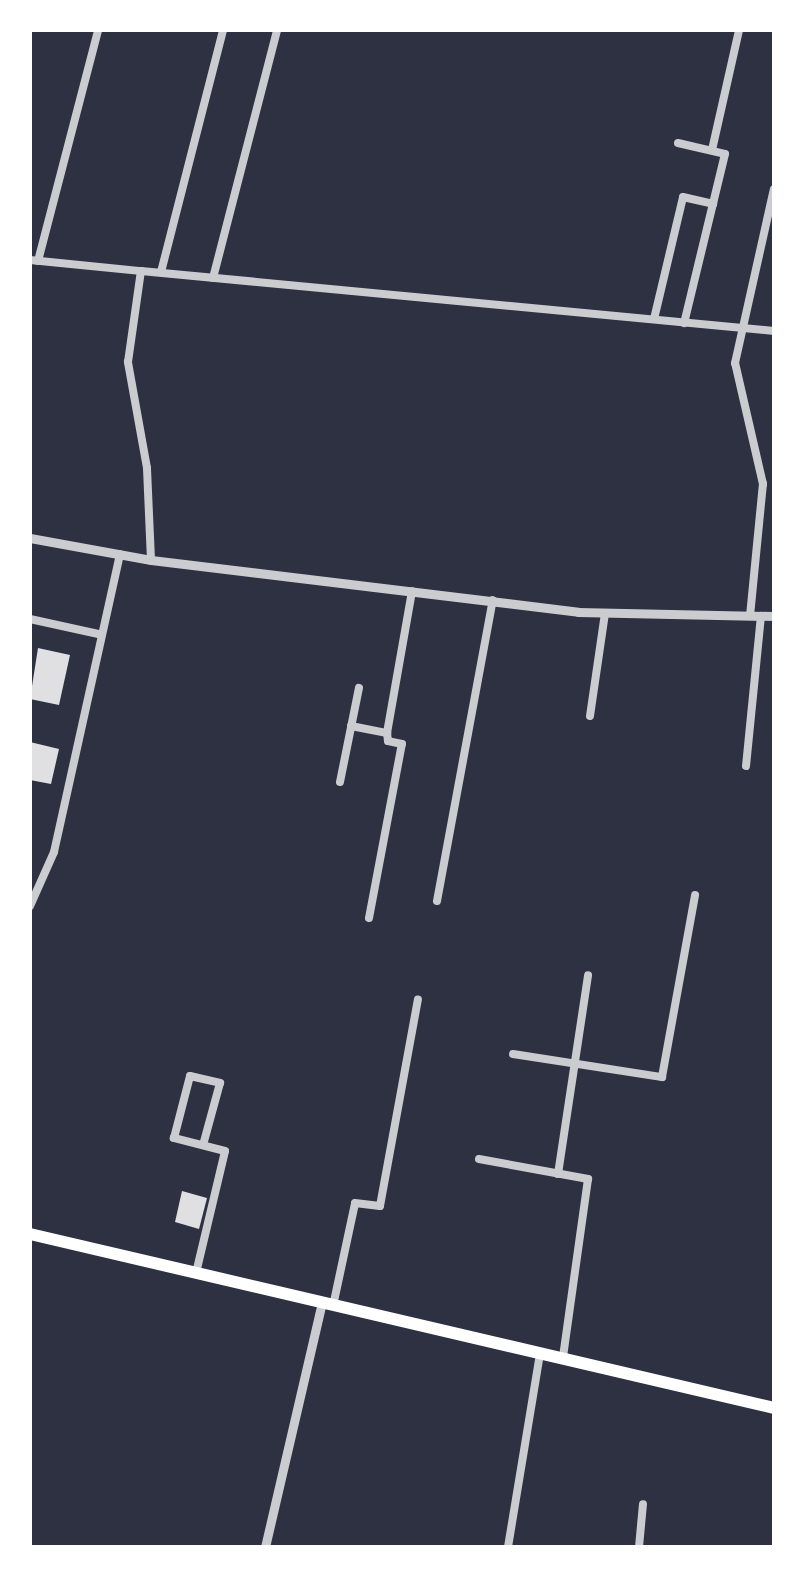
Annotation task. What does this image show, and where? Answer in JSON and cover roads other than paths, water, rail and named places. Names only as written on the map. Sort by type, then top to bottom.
[{"type":"main road","points":[[30,1234],[774,1408]]},
{"type":"street","points":[[98,30],[34,260],[774,331]]},
{"type":"street","points":[[161,272],[223,30]]},
{"type":"street","points":[[213,278],[277,30]]},
{"type":"street","points":[[712,150],[739,30]]},
{"type":"street","points":[[678,143],[725,154],[684,323]]},
{"type":"street","points":[[750,616],[763,484],[735,363],[739,328],[774,189]]},
{"type":"street","points":[[654,319],[683,197],[713,204]]},
{"type":"street","points":[[141,271],[128,362],[147,468],[151,560]]},
{"type":"street","points":[[30,538],[151,560],[605,613],[774,616]]},
{"type":"street","points":[[30,906],[54,852],[98,634],[120,554]]},
{"type":"street","points":[[369,918],[402,744],[388,741],[387,733],[412,591]]},
{"type":"street","points":[[437,901],[493,600]]},
{"type":"street","points":[[590,716],[605,613]]},
{"type":"street","points":[[746,766],[761,616]]},
{"type":"street","points":[[30,619],[98,634]]},
{"type":"street","points":[[340,782],[359,688]]},
{"type":"street","points":[[351,726],[387,733]]},
{"type":"street","points":[[513,1054],[662,1077],[695,895]]},
{"type":"street","points":[[558,1174],[588,975]]},
{"type":"street","points":[[265,1547],[355,1203],[380,1206],[418,999]]},
{"type":"street","points":[[196,1273],[225,1151],[174,1138],[190,1076],[220,1083],[203,1145]]},
{"type":"street","points":[[479,1159],[588,1179],[563,1358]]},
{"type":"street","points":[[508,1547],[540,1354]]},
{"type":"street","points":[[639,1547],[643,1504]]}]
